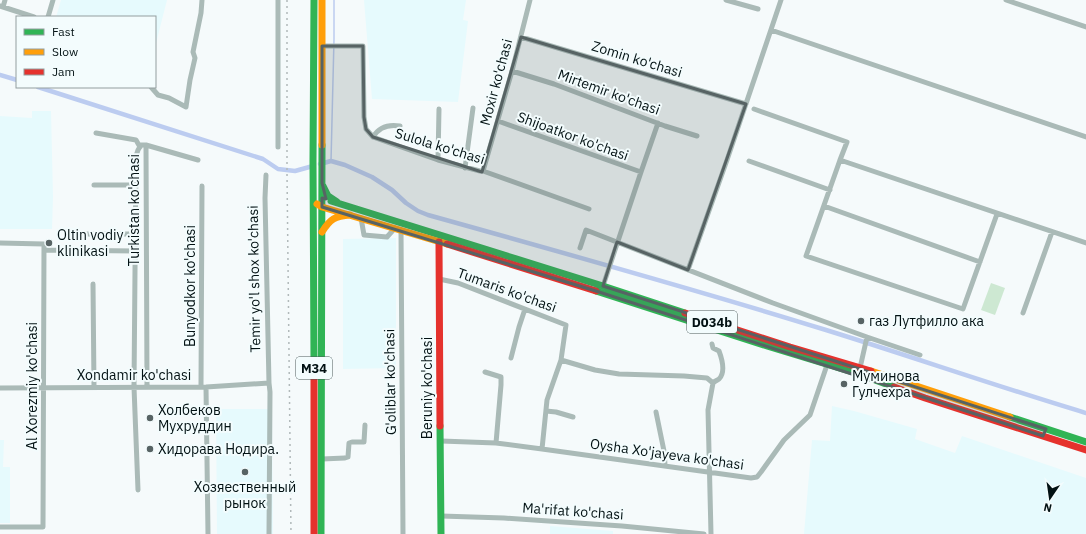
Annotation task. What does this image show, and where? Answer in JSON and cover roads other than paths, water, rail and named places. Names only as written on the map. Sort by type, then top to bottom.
[{"type":"main road","name":"M34","points":[[314,0],[314,534]]},
{"type":"main road","name":"M34","points":[[321,534],[322,0]]},
{"type":"main road","points":[[322,183],[327,195],[337,202]]},
{"type":"main road","points":[[313,201],[322,198]]},
{"type":"main road","name":"D034b","points":[[322,198],[860,368],[1045,432],[1086,450]]},
{"type":"main road","name":"D034b","points":[[313,201],[322,206],[350,215],[599,292],[752,342],[859,374],[924,401],[1086,442]]},
{"type":"main road","points":[[314,234],[318,231],[322,234],[327,224],[333,218],[341,215],[350,215]]},
{"type":"main road","name":"Beruniy ko'chasi","points":[[439,242],[441,534]]},
{"type":"street","points":[[5,0],[1,7],[31,16]]},
{"type":"street","points":[[48,16],[53,0]]},
{"type":"street","points":[[152,88],[158,95],[169,98],[186,107],[195,58],[193,52],[201,13],[202,0]]},
{"type":"street","points":[[278,0],[278,147]]},
{"type":"street","name":"Moxir ko'chasi","points":[[483,171],[512,71],[530,0]]},
{"type":"street","points":[[726,0],[758,9]]},
{"type":"street","points":[[688,270],[781,0]]},
{"type":"street","points":[[1006,0],[1086,27]]},
{"type":"street","points":[[771,30],[1086,137]]},
{"type":"street","name":"Zomin ko'chasi","points":[[521,37],[746,104]]},
{"type":"street","name":"Sulola ko'chasi","points":[[322,46],[363,46],[364,117],[366,129],[373,137],[438,160],[480,172],[483,171],[589,209]]},
{"type":"street","name":"Mirtemir ko'chasi","points":[[512,71],[554,84],[665,126],[697,136]]},
{"type":"street","points":[[465,168],[473,108]]},
{"type":"street","points":[[438,160],[440,109]]},
{"type":"street","points":[[754,110],[847,142],[806,256],[963,309],[997,214]]},
{"type":"street","name":"Shijoatkor ko'chasi","points":[[498,121],[641,172]]},
{"type":"street","points":[[603,286],[658,123]]},
{"type":"street","points":[[373,137],[376,132],[383,127],[394,125],[400,126]]},
{"type":"street","points":[[96,133],[136,140],[140,146]]},
{"type":"street","name":"Turkistan ko'chasi","points":[[138,490],[134,387],[136,156],[141,145],[146,145],[147,387]]},
{"type":"street","points":[[146,145],[198,160]]},
{"type":"street","points":[[840,160],[1086,244]]},
{"type":"street","points":[[749,161],[830,190]]},
{"type":"street","name":"Temir yo'l shox ko'chasi","points":[[266,175],[265,198],[270,392],[269,534]]},
{"type":"street","points":[[94,185],[136,185]]},
{"type":"street","name":"Bunyodkor ko'chasi","points":[[202,186],[203,387],[208,534]]},
{"type":"street","points":[[824,206],[980,262]]},
{"type":"street","points":[[361,218],[364,234],[387,237],[398,229]]},
{"type":"street","name":"G'oliblar ko'chasi","points":[[398,229],[403,534]]},
{"type":"street","points":[[580,248],[586,230],[867,338],[920,355]]},
{"type":"street","points":[[1023,313],[1052,232]]},
{"type":"street","points":[[87,234],[136,234]]},
{"type":"street","points":[[0,243],[44,248],[136,251]]},
{"type":"street","name":"Al Xorezmiy ko'chasi","points":[[0,527],[43,527],[44,248]]},
{"type":"street","name":"Tumaris ko'chasi","points":[[439,279],[458,283],[566,325],[561,360]]},
{"type":"street","points":[[92,284],[94,387]]},
{"type":"street","points":[[511,358],[525,309]]},
{"type":"street","points":[[860,368],[867,338]]},
{"type":"street","points":[[711,534],[708,410],[713,383],[720,378],[723,361],[719,352],[713,348],[712,344]]},
{"type":"street","points":[[542,449],[547,400],[561,360],[595,370],[619,374],[707,378],[713,383]]},
{"type":"street","name":"Oysha Xo'jayeva ko'chasi","points":[[440,441],[496,443],[751,478],[757,477],[784,440],[810,414],[827,365]]},
{"type":"street","points":[[485,372],[501,377],[502,385],[496,443]]},
{"type":"street","name":"Xondamir ko'chasi","points":[[0,388],[203,387],[269,383]]},
{"type":"street","points":[[546,411],[573,417]]},
{"type":"street","points":[[656,412],[665,465]]},
{"type":"street","points":[[322,459],[348,457],[349,443],[364,442],[365,425]]},
{"type":"street","name":"Ma'rifat ko'chasi","points":[[440,516],[504,518],[622,526],[704,534]]},
{"type":"waterway","points":[[331,161],[334,0]]},
{"type":"waterway","points":[[0,75],[16,80]]},
{"type":"waterway","points":[[41,88],[263,159],[278,169],[295,171],[313,166]]},
{"type":"waterway","points":[[320,164],[331,161],[345,165],[372,177],[392,190],[406,203],[418,211],[428,215],[776,315],[1086,413]]},
{"type":"railway","points":[[287,0],[287,173],[291,534]]},
{"type":"place","name":"Oltin vodiy klinikasi","points":[[49,243]]},
{"type":"place","name":"газ Лутфилло ака","points":[[861,321]]},
{"type":"place","name":"Муминова Гулчехра","points":[[844,384]]},
{"type":"place","name":"Холбеков Мухруддин","points":[[150,418]]},
{"type":"place","name":"Хидорава Нодира.","points":[[150,449]]},
{"type":"place","name":"Хозяественный рынок","points":[[245,472]]}]
